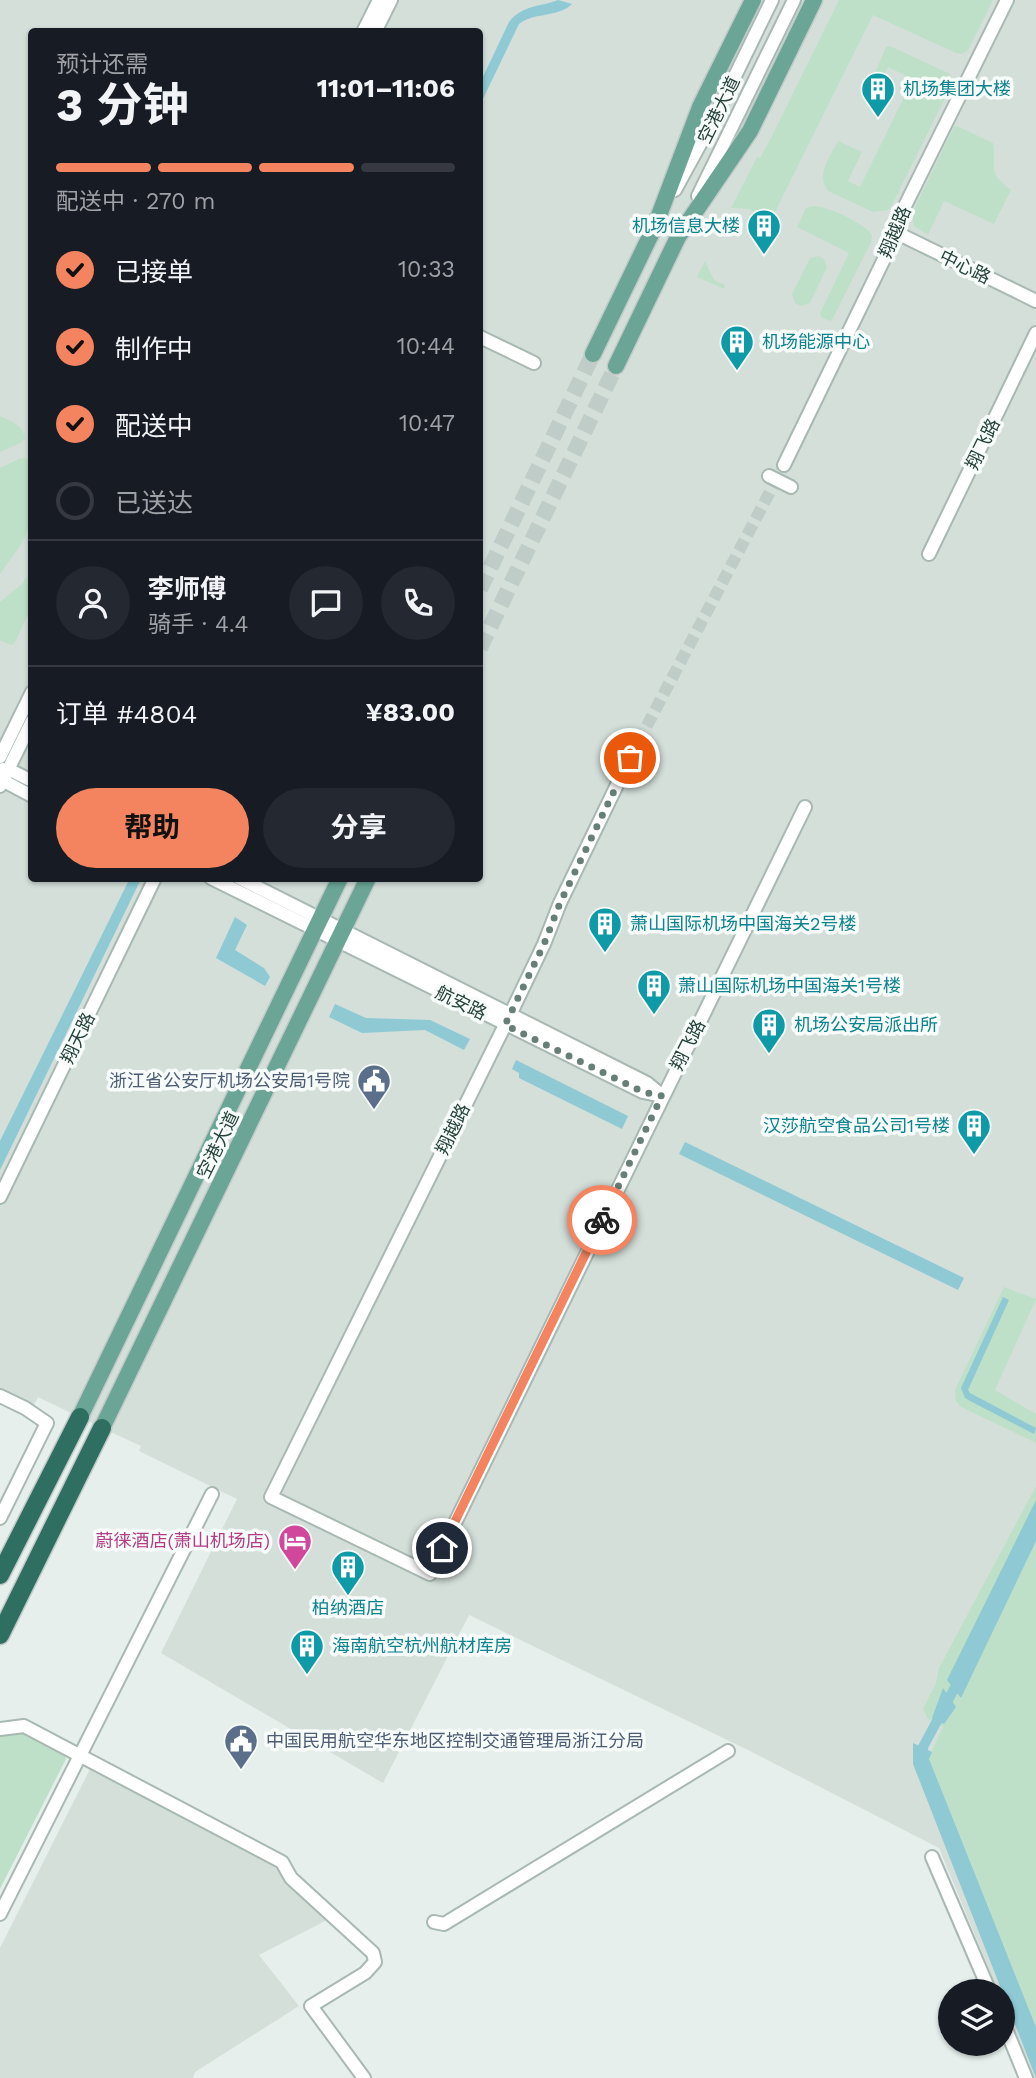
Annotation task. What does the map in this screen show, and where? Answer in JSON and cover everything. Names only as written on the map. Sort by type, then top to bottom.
[{"type":"highway","points":[[0,1575],[79,1417]]},
{"type":"highway","points":[[0,1635],[102,1427]]},
{"type":"main road","name":"空港大道","points":[[593,354],[655,226],[700,107],[753,0]]},
{"type":"main road","name":"空港大道","points":[[616,366],[678,237],[750,131],[814,0]]},
{"type":"main road","name":"空港大道","points":[[79,1417],[338,882]]},
{"type":"main road","name":"空港大道","points":[[102,1427],[366,882]]},
{"type":"street","points":[[365,28],[379,0]]},
{"type":"street","points":[[377,28],[391,0]]},
{"type":"street","name":"空港大道","points":[[655,226],[716,115],[772,0]]},
{"type":"street","name":"空港大道","points":[[678,237],[794,0]]},
{"type":"street","name":"翔越路","points":[[784,465],[895,232],[899,218],[1007,0]]},
{"type":"street","name":"中心路","points":[[895,232],[1036,301]]},
{"type":"street","name":"翔飞路","points":[[929,554],[1036,333]]},
{"type":"street","points":[[483,338],[534,363]]},
{"type":"street","points":[[769,476],[791,487]]},
{"type":"street","points":[[0,757],[28,700]]},
{"type":"street","points":[[2,777],[28,728]]},
{"type":"street","name":"翔越路","points":[[418,1568],[271,1497],[544,944],[560,903],[630,758]]},
{"type":"street","points":[[2,777],[28,780]]},
{"type":"street","points":[[2,777],[28,793]]},
{"type":"street","name":"翔飞路","points":[[418,1568],[430,1574],[805,807]]},
{"type":"street","name":"翔天路","points":[[0,1197],[153,882]]},
{"type":"street","name":"航安路","points":[[220,882],[340,936],[507,1020],[647,1083],[662,1096]]},
{"type":"street","name":"航安路","points":[[246,882],[317,925]]},
{"type":"street","points":[[0,1396],[47,1423],[0,1518]]},
{"type":"street","points":[[0,1914],[212,1494]]},
{"type":"street","points":[[0,1729],[24,1726],[282,1862],[291,1878],[373,1953],[375,1962],[365,1973],[311,2006],[364,2078]]},
{"type":"street","points":[[434,1922],[444,1924],[728,1751]]},
{"type":"street","points":[[932,1857],[984,1979]]},
{"type":"street","points":[[1015,2051],[1026,2078]]},
{"type":"shaded area","points":[[0,0],[1036,0],[1036,2078],[1033,2078],[1015,2032],[1015,1979],[993,1979],[939,1848],[750,1751],[469,1615],[383,1783],[161,1653],[237,1499],[139,1451],[141,1446],[38,1397],[34,1405],[0,1388]]},
{"type":"shaded area","points":[[90,1769],[280,1865],[329,1919],[259,1955],[299,2006],[195,2072],[193,2078],[0,2078],[0,1948]]},
{"type":"green space","points":[[839,0],[993,0],[968,50],[962,54],[873,15],[771,220],[749,209],[731,208],[757,157],[760,158],[771,138]]},
{"type":"green space","points":[[890,46],[948,73],[952,84],[892,205],[888,210],[873,212],[828,191],[824,185],[823,172],[838,141],[862,152],[848,181],[860,187],[906,93],[899,89],[905,75],[888,67],[878,88],[870,84],[886,47]]},
{"type":"green space","points":[[954,127],[993,143],[995,174],[1011,190],[994,224],[944,201],[928,235],[914,226],[912,213]]},
{"type":"green space","points":[[814,206],[845,216],[872,235],[832,320],[829,321],[821,317],[820,313],[849,253],[797,227],[806,208]]},
{"type":"green space","points":[[818,256],[824,259],[827,267],[810,303],[801,306],[795,303],[792,294],[810,258]]},
{"type":"green space","points":[[705,261],[714,280],[725,285],[724,289],[697,277]]},
{"type":"green space","points":[[0,416],[19,426],[25,438],[21,443],[0,452]]},
{"type":"green space","points":[[21,458],[28,459],[28,530],[0,574],[0,468]]},
{"type":"green space","points":[[28,575],[28,614],[14,644],[10,645],[0,640],[0,602],[22,584]]},
{"type":"green space","points":[[1004,1287],[1036,1299],[995,1390],[1036,1414],[1036,1443],[961,1407],[956,1401],[955,1390]]},
{"type":"green space","points":[[1036,1486],[1036,2027],[928,1759],[943,1727],[928,1719],[923,1709],[936,1683],[939,1668]]},
{"type":"green space","points":[[24,1731],[64,1751],[66,1759],[0,1889],[0,1732]]},
{"type":"water","points":[[558,0],[572,4],[560,11],[519,24],[483,99],[483,77],[509,22],[525,9]]},
{"type":"water","points":[[128,882],[140,882],[0,1170],[0,1141]]},
{"type":"water","points":[[235,917],[247,925],[235,950],[264,968],[270,977],[265,986],[216,958]]},
{"type":"water","points":[[335,1004],[366,1018],[430,1020],[470,1039],[464,1050],[425,1030],[362,1033],[329,1017]]},
{"type":"water","points":[[516,1060],[628,1116],[622,1129],[519,1078],[519,1073],[512,1069]]},
{"type":"water","points":[[685,1142],[964,1278],[958,1290],[679,1154]]},
{"type":"water","points":[[1003,1297],[1009,1300],[968,1390],[1036,1428],[1034,1434],[965,1398],[961,1388]]},
{"type":"water","points":[[1036,1500],[1036,1541],[961,1698],[947,1680]]},
{"type":"water","points":[[943,1688],[956,1707],[944,1724],[932,1718]]},
{"type":"water","points":[[913,1743],[932,1752],[929,1759],[1036,2027],[1036,2078],[1015,2024],[1015,1979],[997,1979],[913,1764]]},
{"type":"waterway","points":[[923,1759],[923,1747],[960,1678]]},
{"type":"tunnel","points":[[483,583],[593,354]]},
{"type":"tunnel","points":[[483,642],[616,366]]},
{"type":"tunnel","points":[[630,758],[784,465]]},
{"type":"way so far","points":[[602,1220],[662,1096],[643,1092],[505,1025],[630,758]]},
{"type":"place","name":"机场集团大楼","points":[[878,119]]},
{"type":"place","name":"机场信息大楼","points":[[764,256]]},
{"type":"place","name":"机场能源中心","points":[[737,372]]},
{"type":"place","name":"萧山国际机场中国海关2号楼","points":[[605,954]]},
{"type":"place","name":"萧山国际机场中国海关1号楼","points":[[654,1016]]},
{"type":"place","name":"机场公安局派出所","points":[[769,1055]]},
{"type":"place","name":"浙江省公安厅机场公安局1号院","points":[[374,1111]]},
{"type":"place","name":"汉莎航空食品公司1号楼","points":[[974,1156]]},
{"type":"place","name":"蔚徕酒店(萧山机场店)","points":[[295,1571]]},
{"type":"place","name":"柏纳酒店","points":[[348,1597]]},
{"type":"place","name":"海南航空杭州航材库房","points":[[307,1676]]},
{"type":"place","name":"中国民用航空华东地区控制交通管理局浙江分局","points":[[241,1771]]},
{"type":"route","points":[[442,1548],[602,1220]]}]
